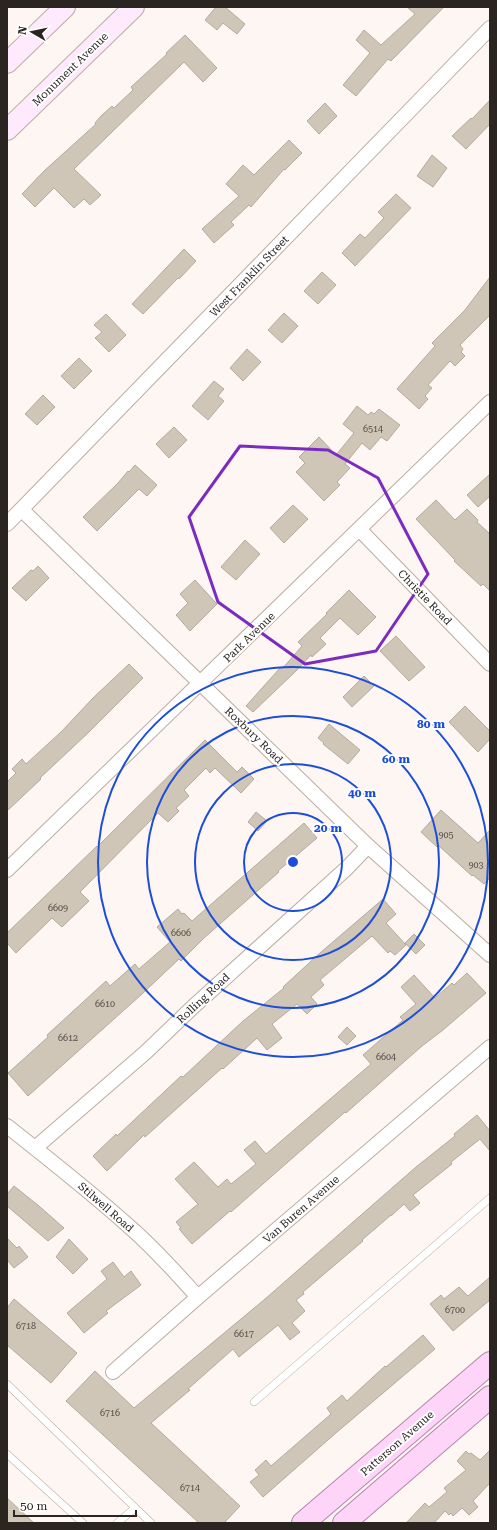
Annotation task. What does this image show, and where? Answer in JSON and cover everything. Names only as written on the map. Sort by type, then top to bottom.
[{"type":"main road","name":"Patterson Avenue","points":[[303,1523],[490,1363]]},
{"type":"main road","points":[[344,1523],[490,1397]]},
{"type":"street","points":[[7,63],[65,7]]},
{"type":"street","name":"Monument Avenue","points":[[7,130],[134,7]]},
{"type":"street","name":"West Franklin Street","points":[[7,524],[490,28]]},
{"type":"street","name":"Park Avenue","points":[[7,870],[360,530],[490,402]]},
{"type":"street","name":"Roxbury Road","points":[[22,510],[368,846],[490,956]]},
{"type":"street","name":"Christie Road","points":[[360,530],[490,664]]},
{"type":"street","name":"Rolling Road","points":[[35,1148],[146,1052],[194,1006],[348,868],[368,846]]},
{"type":"street","name":"Van Buren Avenue","points":[[113,1372],[198,1297],[490,1047]]},
{"type":"street","name":"Stilwell Road","points":[[7,1126],[93,1195],[132,1229],[158,1254],[198,1297]]},
{"type":"lane","points":[[254,1402],[490,1198]]},
{"type":"lane","points":[[7,1384],[151,1523]]},
{"type":"lane","points":[[7,1454],[83,1523]]},
{"type":"lane","points":[[117,1523],[135,1508]]},
{"type":"highlighted area","points":[[240,446],[328,450],[378,478],[428,574],[376,651],[305,664],[218,602],[189,517]]},
{"type":"building","points":[[216,7],[225,7],[245,24],[237,34],[223,23],[217,30],[205,20]]},
{"type":"building","points":[[407,7],[444,7],[391,61],[388,59],[356,96],[343,85],[370,53],[356,40],[364,30],[381,45],[415,14]]},
{"type":"building","points":[[185,35],[217,68],[203,82],[184,62],[74,169],[101,195],[90,205],[84,199],[74,208],[54,188],[35,207],[22,194],[44,171],[96,124],[95,123],[101,116],[112,106],[114,108],[133,90],[131,87],[167,54],[166,53]]},
{"type":"building","points":[[490,100],[490,124],[466,149],[452,136],[471,118],[472,119]]},
{"type":"building","points":[[325,103],[337,116],[319,134],[307,121]]},
{"type":"building","points":[[289,140],[302,153],[285,170],[284,169],[251,207],[249,205],[231,222],[234,225],[214,243],[202,229],[239,196],[226,184],[243,165],[254,175]]},
{"type":"building","points":[[432,155],[447,168],[433,187],[417,176]]},
{"type":"building","points":[[396,194],[411,208],[355,266],[342,253],[360,234],[365,238],[384,218],[378,212]]},
{"type":"building","points":[[184,249],[196,261],[143,314],[132,304]]},
{"type":"building","points":[[322,272],[336,285],[318,304],[304,291]]},
{"type":"building","points":[[490,277],[490,315],[460,345],[463,349],[461,352],[465,356],[455,366],[450,361],[428,385],[432,388],[425,396],[428,399],[419,409],[397,389],[435,346],[432,343],[465,310]]},
{"type":"building","points":[[284,313],[298,326],[282,343],[268,330]]},
{"type":"building","points":[[106,314],[126,335],[109,352],[95,338],[102,332],[94,325]]},
{"type":"building","points":[[247,349],[261,362],[243,381],[230,368]]},
{"type":"building","points":[[79,358],[92,371],[74,389],[61,376]]},
{"type":"building","points":[[214,381],[224,389],[218,396],[224,401],[208,420],[192,406]]},
{"type":"building","points":[[43,395],[55,407],[37,425],[25,414]]},
{"type":"building","points":[[357,406],[368,415],[371,412],[374,414],[379,409],[400,425],[387,441],[381,437],[370,450],[362,443],[345,464],[350,468],[337,482],[340,485],[324,501],[296,472],[305,463],[299,457],[319,437],[336,455],[354,433],[343,424]]},
{"type":"building","points":[[174,427],[187,440],[169,458],[156,444]]},
{"type":"building","points":[[135,465],[157,485],[147,496],[139,489],[97,531],[83,517]]},
{"type":"building","points":[[490,474],[490,496],[478,507],[467,495]]},
{"type":"building","points":[[436,500],[455,520],[467,509],[478,520],[477,522],[490,534],[490,591],[483,584],[481,586],[454,561],[455,560],[416,519]]},
{"type":"building","points":[[293,505],[308,519],[284,543],[270,528]]},
{"type":"building","points":[[245,540],[260,554],[236,580],[221,567]]},
{"type":"building","points":[[38,566],[49,578],[26,601],[12,588],[31,570],[33,571]]},
{"type":"building","points":[[195,580],[217,604],[190,631],[176,615],[188,603],[180,594]]},
{"type":"building","points":[[349,590],[376,617],[358,635],[340,618],[320,638],[326,644],[312,657],[311,655],[253,712],[246,706],[302,646],[298,642]]},
{"type":"building","points":[[396,636],[425,667],[409,681],[380,651]]},
{"type":"building","points":[[129,664],[143,678],[7,811],[7,782],[16,773],[12,769],[22,759],[26,764],[61,732],[93,698]]},
{"type":"building","points":[[364,676],[374,686],[352,707],[343,697]]},
{"type":"building","points":[[465,706],[490,731],[490,739],[478,752],[449,722]]},
{"type":"building","points":[[329,724],[360,750],[348,764],[323,744],[324,743],[318,738]]},
{"type":"building","points":[[205,740],[237,772],[242,767],[254,779],[241,793],[215,768],[210,773],[206,768],[184,790],[189,796],[176,808],[179,811],[168,822],[158,813],[80,892],[89,901],[62,927],[52,918],[16,953],[7,943],[7,933],[97,847]]},
{"type":"building","points":[[441,810],[478,843],[490,830],[490,878],[484,884],[473,875],[472,876],[438,845],[437,847],[421,832]]},
{"type":"building","points":[[256,812],[267,821],[258,831],[248,822]]},
{"type":"building","points":[[304,823],[317,838],[278,871],[279,872],[204,938],[181,961],[179,959],[28,1096],[8,1073],[106,981],[110,986],[135,964],[139,969],[170,942],[157,927],[178,909],[192,921]]},
{"type":"building","points":[[383,899],[396,914],[386,923],[406,945],[395,955],[390,951],[388,953],[372,936],[320,980],[324,985],[311,997],[317,1004],[307,1014],[297,1004],[272,1024],[282,1038],[267,1050],[257,1038],[145,1137],[144,1135],[107,1171],[93,1156],[116,1134],[117,1136],[181,1076],[183,1077],[243,1021],[284,988],[283,987],[320,953]]},
{"type":"building","points":[[414,934],[425,945],[416,954],[405,943]]},
{"type":"building","points":[[467,973],[486,993],[422,1046],[192,1244],[179,1229],[181,1228],[176,1222],[198,1204],[175,1179],[194,1162],[218,1187],[227,1179],[231,1184],[256,1164],[244,1150],[255,1141],[266,1154],[371,1064],[363,1055],[403,1020],[400,1017],[416,1004],[401,987],[414,975],[435,998],[452,983],[454,985]]},
{"type":"building","points":[[347,1027],[356,1036],[347,1045],[338,1037]]},
{"type":"building","points":[[477,1115],[490,1131],[490,1151],[480,1139],[451,1162],[452,1164],[413,1195],[420,1203],[410,1211],[404,1204],[303,1292],[304,1294],[296,1300],[305,1311],[292,1323],[300,1332],[290,1340],[278,1325],[239,1357],[233,1349],[188,1389],[190,1390],[151,1423],[240,1506],[224,1523],[199,1523],[66,1401],[95,1371],[134,1408],[265,1299],[416,1167],[455,1136],[454,1134]]},
{"type":"building","points":[[14,1186],[64,1228],[48,1241],[7,1206],[7,1194]]},
{"type":"building","points":[[7,1238],[17,1248],[19,1246],[28,1257],[14,1268],[7,1260]]},
{"type":"building","points":[[69,1239],[88,1259],[73,1274],[56,1257]]},
{"type":"building","points":[[113,1262],[124,1277],[131,1271],[141,1285],[106,1311],[108,1313],[84,1333],[67,1313],[107,1279],[101,1271]]},
{"type":"building","points":[[490,1277],[490,1300],[453,1331],[430,1304],[441,1295],[444,1299],[459,1287],[468,1296]]},
{"type":"building","points":[[14,1299],[77,1353],[51,1383],[7,1345],[7,1308]]},
{"type":"building","points":[[423,1335],[435,1349],[263,1497],[250,1482],[259,1475],[255,1470],[266,1460],[271,1466],[331,1414],[327,1408],[342,1395],[347,1401],[385,1366],[386,1367]]},
{"type":"building","points":[[490,1450],[490,1483],[473,1501],[478,1507],[469,1515],[462,1508],[453,1516],[451,1513],[449,1515],[445,1511],[434,1523],[406,1523],[425,1503],[429,1507],[447,1492],[444,1488],[466,1470],[457,1461],[466,1451],[480,1460]]},
{"type":"building","points":[[7,1498],[34,1523],[7,1523]]}]
